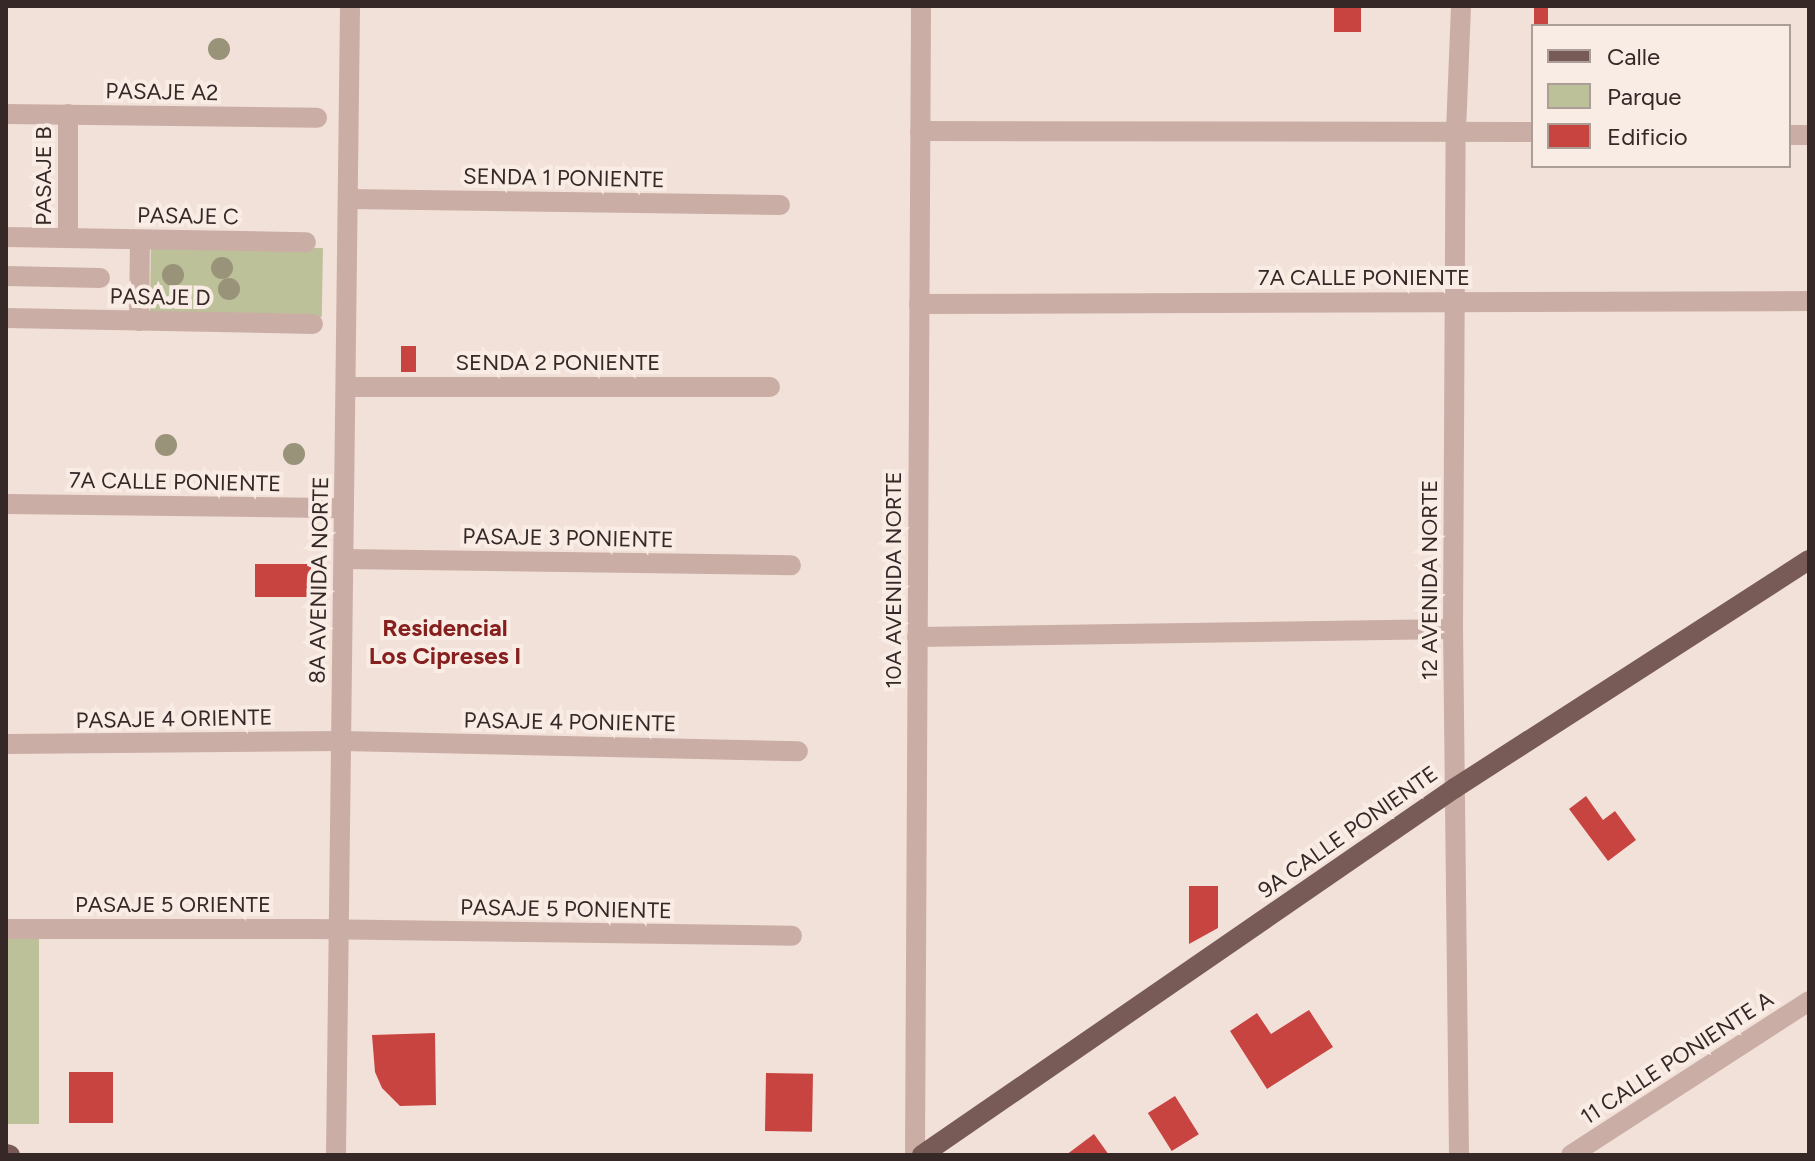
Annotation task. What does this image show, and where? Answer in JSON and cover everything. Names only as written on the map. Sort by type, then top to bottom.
[{"type":"main road","name":"9A CALLE PONIENTE","points":[[922,1155],[1455,788],[1809,560]]},
{"type":"street","name":"8A AVENIDA NORTE","points":[[336,1155],[350,6]]},
{"type":"street","name":"10A AVENIDA NORTE","points":[[915,1155],[921,6]]},
{"type":"street","name":"12 AVENIDA NORTE","points":[[1459,1155],[1453,629],[1456,131],[1461,6]]},
{"type":"street","name":"PASAJE A2","points":[[6,114],[317,118]]},
{"type":"street","name":"PASAJE B","points":[[68,114],[68,238]]},
{"type":"street","points":[[920,131],[1531,132]]},
{"type":"street","name":"SENDA 1 PONIENTE","points":[[348,199],[780,205]]},
{"type":"street","name":"PASAJE C","points":[[6,237],[306,242]]},
{"type":"street","points":[[139,321],[140,240]]},
{"type":"street","points":[[6,276],[100,278]]},
{"type":"street","name":"7A CALLE PONIENTE","points":[[919,304],[1809,301]]},
{"type":"street","name":"PASAJE D","points":[[6,318],[313,324]]},
{"type":"street","name":"SENDA 2 PONIENTE","points":[[346,387],[770,387]]},
{"type":"street","name":"7A CALLE PONIENTE","points":[[6,504],[344,508]]},
{"type":"street","name":"PASAJE 3 PONIENTE","points":[[344,559],[791,565]]},
{"type":"street","points":[[917,637],[1453,629]]},
{"type":"street","name":"PASAJE 4 ORIENTE","points":[[6,744],[342,741]]},
{"type":"street","name":"PASAJE 4 PONIENTE","points":[[342,741],[798,751]]},
{"type":"street","name":"PASAJE 5 ORIENTE","points":[[6,929],[339,930]]},
{"type":"street","name":"PASAJE 5 PONIENTE","points":[[339,930],[792,936]]},
{"type":"street","name":"11 CALLE PONIENTE A","points":[[1571,1155],[1809,1001]]},
{"type":"green space","points":[[151,245],[323,248],[322,317],[150,314]]},
{"type":"green space","points":[[6,938],[39,938],[39,1124],[6,1124]]},
{"type":"building","points":[[1334,6],[1361,6],[1361,32],[1334,32]]},
{"type":"building","points":[[1534,6],[1548,6],[1548,24],[1534,24]]},
{"type":"building","points":[[401,346],[416,346],[416,372],[401,372]]},
{"type":"building","points":[[255,564],[311,564],[311,597],[255,597]]},
{"type":"building","points":[[1586,796],[1603,820],[1615,811],[1636,840],[1608,861],[1569,809]]},
{"type":"building","points":[[1189,886],[1218,886],[1218,928],[1189,944]]},
{"type":"building","points":[[1309,1010],[1333,1047],[1267,1089],[1230,1031],[1257,1013],[1271,1034]]},
{"type":"building","points":[[435,1033],[436,1105],[400,1106],[382,1088],[375,1072],[372,1035]]},
{"type":"building","points":[[69,1072],[113,1072],[113,1123],[69,1123]]},
{"type":"building","points":[[766,1073],[813,1074],[812,1132],[765,1131]]},
{"type":"building","points":[[1175,1096],[1199,1134],[1172,1151],[1148,1113]]},
{"type":"building","points":[[1094,1134],[1109,1155],[1066,1155]]},
{"type":"district","name":"Residencial Los Cipreses I","points":[[445,642]]}]
